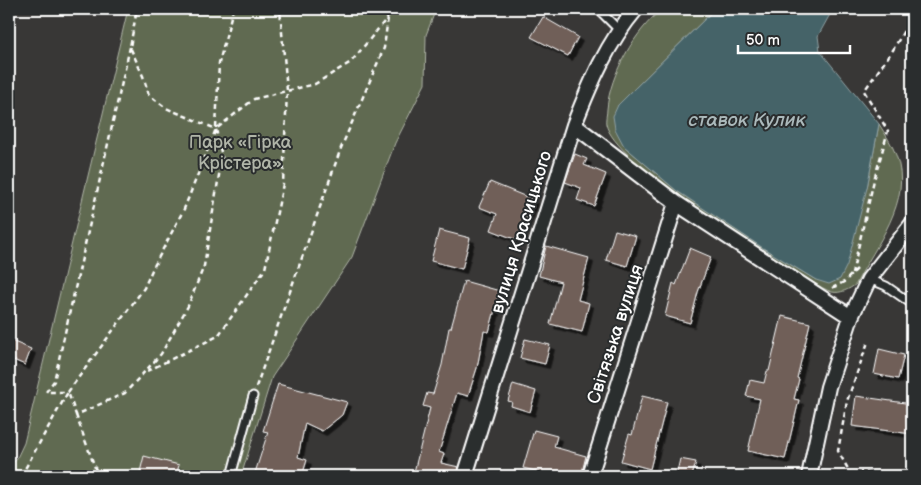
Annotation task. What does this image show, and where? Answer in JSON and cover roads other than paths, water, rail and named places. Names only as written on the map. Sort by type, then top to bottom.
[{"type":"street","name":"вулиця Красицького","points":[[465,476],[574,125],[590,83],[624,19],[636,9]]},
{"type":"street","points":[[574,125],[676,204],[851,317]]},
{"type":"street","name":"Світязька вулиця","points":[[590,476],[676,204]]},
{"type":"street","points":[[809,476],[828,387],[851,317],[869,279],[912,224]]},
{"type":"lane","points":[[598,9],[624,19]]},
{"type":"lane","points":[[869,279],[886,286],[912,304]]},
{"type":"lane","points":[[231,476],[253,396]]},
{"type":"water","name":"ставок Кулик","points":[[715,9],[833,9],[818,36],[820,51],[879,124],[867,188],[847,265],[840,279],[829,284],[816,280],[763,248],[677,191],[624,146],[615,129],[613,116],[618,105]]},
{"type":"park label","name":"Парк «Гірка Крістера»","points":[[240,152]]}]
